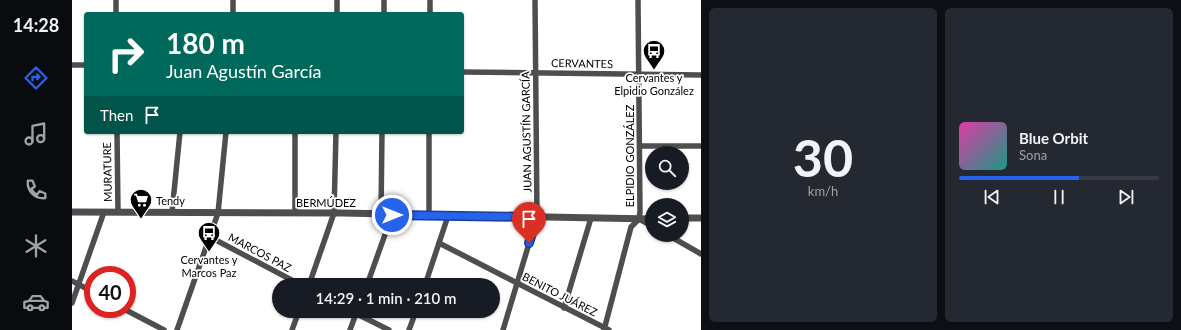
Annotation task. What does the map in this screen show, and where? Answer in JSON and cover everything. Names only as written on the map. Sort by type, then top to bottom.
[{"type":"street","points":[[116,0],[116,12]]},
{"type":"street","points":[[233,0],[233,12]]},
{"type":"street","points":[[337,0],[337,12]]},
{"type":"street","points":[[384,0],[384,12]]},
{"type":"street","points":[[430,0],[430,12]]},
{"type":"street","name":"JUAN AGUSTÍN GARCÍA","points":[[503,330],[537,217],[535,0]]},
{"type":"street","name":"ELPIDIO GONZÁLEZ","points":[[606,329],[631,226],[639,219],[640,146],[638,0]]},
{"type":"street","points":[[72,65],[84,65]]},
{"type":"street","name":"CERVANTES","points":[[464,72],[701,75]]},
{"type":"street","name":"MURATURE","points":[[117,134],[118,212]]},
{"type":"street","points":[[172,212],[180,134]]},
{"type":"street","points":[[177,330],[218,213],[226,134]]},
{"type":"street","points":[[295,134],[295,213]]},
{"type":"street","points":[[311,278],[334,214],[336,134]]},
{"type":"street","points":[[381,214],[382,134]]},
{"type":"street","points":[[429,134],[429,215]]},
{"type":"street","points":[[640,146],[701,146]]},
{"type":"street","name":"BERMÚDEZ","points":[[72,212],[381,214],[645,219]]},
{"type":"street","name":"MURATURE","points":[[72,303],[104,212]]},
{"type":"street","points":[[370,278],[392,215]]},
{"type":"street","points":[[427,278],[448,216]]},
{"type":"street","points":[[564,308],[591,218]]},
{"type":"street","points":[[689,218],[701,218]]},
{"type":"street","points":[[639,219],[645,222]]},
{"type":"street","name":"MARCOS PAZ","points":[[210,237],[288,278]]},
{"type":"street","points":[[680,242],[701,254]]},
{"type":"street","name":"BENITO JUÁREZ","points":[[439,243],[606,329]]},
{"type":"street","points":[[72,281],[84,288]]},
{"type":"street","points":[[136,315],[164,330]]},
{"type":"street","points":[[292,330],[296,318]]},
{"type":"street","points":[[350,330],[353,318]]},
{"type":"street","points":[[366,318],[389,330]]},
{"type":"street","points":[[409,330],[413,318]]},
{"type":"place","name":"Cervantes y Elpidio González","points":[[654,70]]},
{"type":"place","name":"Tendy","points":[[141,220]]},
{"type":"place","name":"Cervantes y Marcos Paz","points":[[209,252]]},
{"type":"route","points":[[392,215],[537,217],[529,243]]}]
